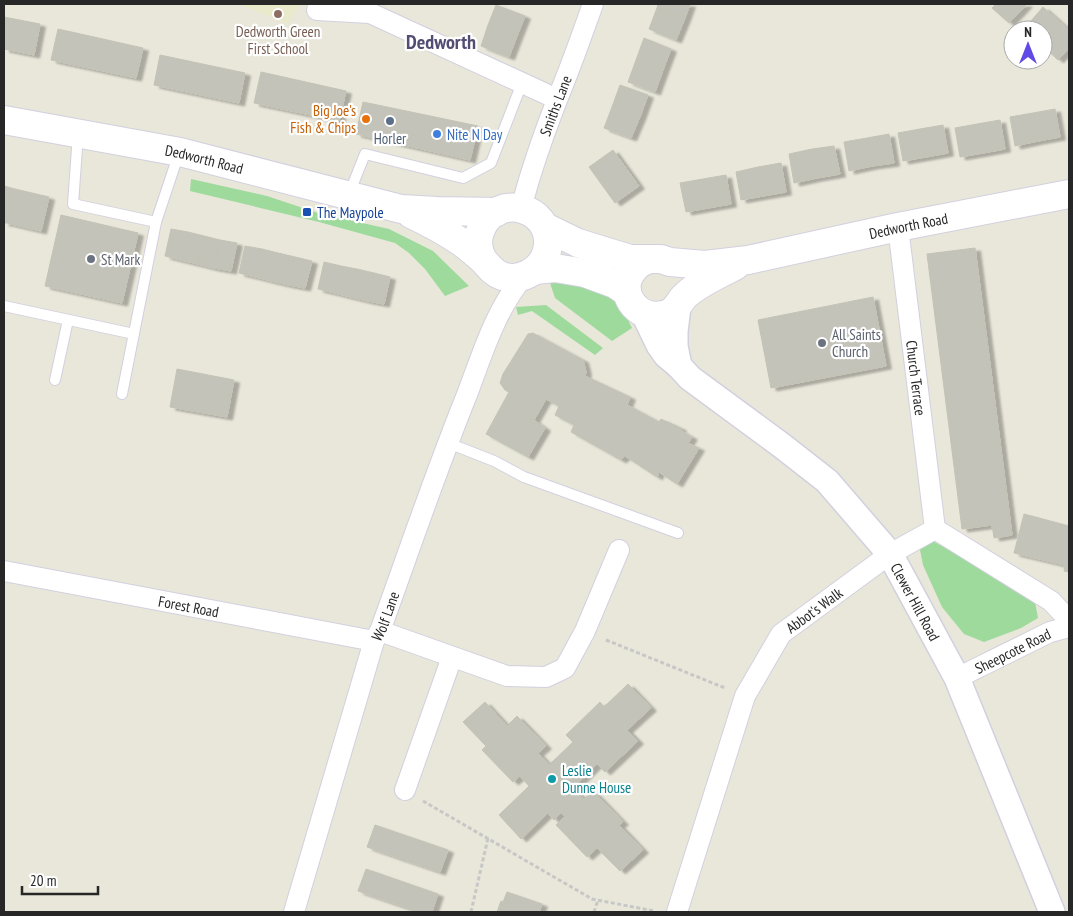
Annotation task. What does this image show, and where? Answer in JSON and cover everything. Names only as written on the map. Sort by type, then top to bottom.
[{"type":"main road","name":"Dedworth Road","points":[[4,120],[180,152],[401,209],[437,212],[528,211],[538,218],[545,227],[578,242],[630,259],[705,265],[748,260],[898,227],[1069,194]]},
{"type":"main road","name":"Dedworth Road","points":[[401,209],[438,227],[462,242],[501,276],[514,278],[556,268],[586,273],[615,284],[627,292],[636,308],[644,314],[654,316],[670,313],[708,280],[748,260]]},
{"type":"main road","points":[[487,265],[479,249],[479,233],[484,222],[493,214],[509,210]]},
{"type":"main road","points":[[530,273],[543,261],[548,250],[545,227]]},
{"type":"main road","points":[[627,292],[627,282],[633,269],[641,262],[660,260],[678,268],[683,276],[685,286],[681,302]]},
{"type":"street","name":"Smiths Lane","points":[[509,210],[526,187],[593,4]]},
{"type":"street","points":[[317,10],[370,13],[557,99]]},
{"type":"street","name":"Church Terrace","points":[[898,227],[935,529]]},
{"type":"street","name":"Wolf Lane","points":[[487,265],[497,300],[494,326]]},
{"type":"street","name":"Wolf Lane","points":[[294,912],[377,636],[448,442],[505,302],[517,285],[530,273]]},
{"type":"street","points":[[679,366],[675,346],[676,322],[681,302]]},
{"type":"street","name":"Clewer Hill Road","points":[[644,314],[658,345],[666,355],[690,378],[827,481],[890,554],[957,678],[1052,912]]},
{"type":"street","points":[[935,529],[1051,601],[1069,620]]},
{"type":"street","name":"Abbot's Walk","points":[[678,912],[745,696],[781,634],[890,554],[935,529]]},
{"type":"street","name":"Forest Road","points":[[4,571],[377,636],[452,657],[507,676],[546,677],[565,668],[585,631],[619,550]]},
{"type":"street","name":"Sheepcote Road","points":[[957,678],[1050,632],[1069,627]]},
{"type":"street","points":[[405,790],[452,657]]},
{"type":"lane","points":[[348,195],[365,154],[463,178],[491,163],[522,83]]},
{"type":"lane","points":[[78,133],[73,204],[156,222]]},
{"type":"lane","points":[[122,394],[156,222],[180,152]]},
{"type":"lane","points":[[4,306],[134,334]]},
{"type":"lane","points":[[56,380],[68,320]]},
{"type":"lane","points":[[448,442],[524,476],[678,533]]},
{"type":"path","points":[[585,631],[745,696]]},
{"type":"path","points":[[405,790],[592,898],[658,912]]},
{"type":"path","points":[[470,912],[488,838]]},
{"type":"path","points":[[594,912],[598,900]]},
{"type":"shaded area","name":"Dedworth Green First School","points":[[238,4],[300,4],[288,24]]},
{"type":"green space","points":[[191,179],[267,196],[318,213],[389,229],[433,251],[469,286],[445,296],[425,269],[409,253],[395,243],[319,222],[190,191]]},
{"type":"green space","points":[[549,280],[567,281],[610,295],[622,308],[632,328],[612,341],[555,298]]},
{"type":"green space","points":[[546,305],[603,348],[595,355],[532,311],[518,315],[516,307]]},
{"type":"green space","points":[[931,540],[1016,587],[1035,602],[1038,618],[1021,628],[984,642],[964,634],[942,607],[923,565],[919,545]]},
{"type":"building","points":[[658,4],[690,4],[685,18],[657,8]]},
{"type":"building","points":[[996,4],[1027,4],[1012,20],[1006,20],[992,8]]},
{"type":"building","points":[[496,5],[525,16],[517,36],[488,25]]},
{"type":"building","points":[[1043,7],[1061,23],[1053,31],[1053,20],[1032,20]]},
{"type":"building","points":[[657,8],[685,18],[676,40],[649,29]]},
{"type":"building","points":[[4,17],[40,24],[34,55],[4,49]]},
{"type":"building","points":[[1061,23],[1069,30],[1069,48],[1058,60],[1053,55],[1053,31]]},
{"type":"building","points":[[488,25],[517,36],[509,57],[481,46]]},
{"type":"building","points":[[58,29],[143,48],[136,78],[51,60]]},
{"type":"building","points":[[644,38],[671,49],[663,70],[636,60]]},
{"type":"building","points":[[160,55],[245,73],[239,103],[154,85]]},
{"type":"building","points":[[636,60],[663,70],[655,92],[628,82]]},
{"type":"building","points":[[261,72],[346,91],[339,121],[254,103]]},
{"type":"building","points":[[620,85],[648,95],[640,117],[612,107]]},
{"type":"building","points":[[363,102],[478,126],[470,160],[356,134]]},
{"type":"building","points":[[612,107],[640,117],[631,138],[604,128]]},
{"type":"building","points":[[1055,109],[1060,137],[1038,141],[1033,113]]},
{"type":"building","points":[[1033,113],[1038,141],[1015,146],[1010,117]]},
{"type":"building","points":[[1000,120],[1005,149],[983,153],[977,124]]},
{"type":"building","points":[[977,124],[983,153],[960,157],[955,128]]},
{"type":"building","points":[[943,125],[948,153],[926,157],[920,129]]},
{"type":"building","points":[[920,129],[926,157],[903,161],[898,133]]},
{"type":"building","points":[[889,134],[894,163],[872,166],[867,138]]},
{"type":"building","points":[[867,138],[872,166],[849,171],[844,142]]},
{"type":"building","points":[[834,146],[840,174],[817,178],[812,149]]},
{"type":"building","points":[[812,149],[817,178],[794,183],[789,154]]},
{"type":"building","points":[[613,150],[626,168],[602,185],[589,167]]},
{"type":"building","points":[[781,163],[786,192],[763,196],[758,167]]},
{"type":"building","points":[[758,167],[763,196],[741,200],[736,172]]},
{"type":"building","points":[[626,168],[639,186],[615,203],[602,185]]},
{"type":"building","points":[[726,175],[731,204],[708,208],[703,179]]},
{"type":"building","points":[[703,179],[708,208],[686,212],[680,183]]},
{"type":"building","points":[[4,186],[15,189],[7,223],[4,223]]},
{"type":"building","points":[[15,189],[49,197],[41,231],[7,223]]},
{"type":"building","name":"St Mark","points":[[61,215],[138,233],[122,303],[45,286]]},
{"type":"building","points":[[171,229],[188,232],[181,260],[165,256]]},
{"type":"building","points":[[188,232],[204,236],[198,264],[181,260]]},
{"type":"building","points":[[204,236],[220,240],[214,268],[198,264]]},
{"type":"building","points":[[220,240],[237,243],[231,271],[214,268]]},
{"type":"building","points":[[245,246],[262,249],[256,277],[239,273]]},
{"type":"building","points":[[975,248],[1012,535],[994,538],[992,525],[962,529],[927,254]]},
{"type":"building","points":[[262,249],[278,253],[272,281],[256,277]]},
{"type":"building","points":[[278,253],[295,257],[289,285],[272,281]]},
{"type":"building","points":[[295,257],[312,261],[305,288],[289,285]]},
{"type":"building","points":[[324,262],[341,266],[335,293],[318,289]]},
{"type":"building","points":[[341,266],[357,269],[351,297],[335,293]]},
{"type":"building","points":[[357,269],[374,273],[368,301],[351,297]]},
{"type":"building","points":[[374,273],[390,277],[384,304],[368,301]]},
{"type":"building","name":"All Saints Church","points":[[873,297],[886,366],[771,388],[758,320]]},
{"type":"building","points":[[533,333],[583,360],[585,376],[630,397],[627,405],[659,422],[661,419],[681,428],[680,430],[692,437],[688,443],[699,448],[677,484],[659,472],[657,477],[625,456],[621,460],[571,432],[574,425],[555,415],[559,406],[546,399],[534,420],[545,428],[528,457],[486,434],[509,392],[500,383],[503,374],[528,334]]},
{"type":"building","points":[[177,369],[234,380],[227,417],[170,407]]},
{"type":"building","points":[[1024,514],[1069,526],[1069,572],[1064,571],[1065,565],[1014,553]]},
{"type":"building","name":"Leslie Dunne House","points":[[628,684],[651,708],[627,730],[638,741],[605,772],[597,764],[573,788],[584,799],[593,791],[623,822],[619,825],[643,850],[620,871],[597,848],[587,857],[556,825],[565,817],[561,813],[554,820],[548,813],[521,839],[499,815],[529,786],[520,776],[513,782],[482,750],[486,746],[463,722],[485,702],[507,726],[517,716],[546,746],[538,753],[549,765],[573,742],[566,735],[600,702],[604,707]]},
{"type":"building","points":[[375,825],[448,850],[440,872],[367,847]]},
{"type":"building","points":[[366,869],[438,894],[432,912],[420,912],[358,891]]},
{"type":"building","points":[[507,892],[542,904],[539,912],[497,912]]},
{"type":"place","name":"Dedworth Green First School","points":[[278,14]]},
{"type":"place","name":"Big Joe's Fish & Chips","points":[[366,119]]},
{"type":"place","name":"Horler","points":[[390,121]]},
{"type":"place","name":"Nite N Day","points":[[437,134]]},
{"type":"place","name":"The Maypole","points":[[307,212]]},
{"type":"place","name":"St Mark","points":[[91,259]]},
{"type":"place","name":"All Saints Church","points":[[822,343]]},
{"type":"place","name":"Leslie Dunne House","points":[[552,779]]},
{"type":"district","name":"Dedworth","points":[[441,42]]}]
